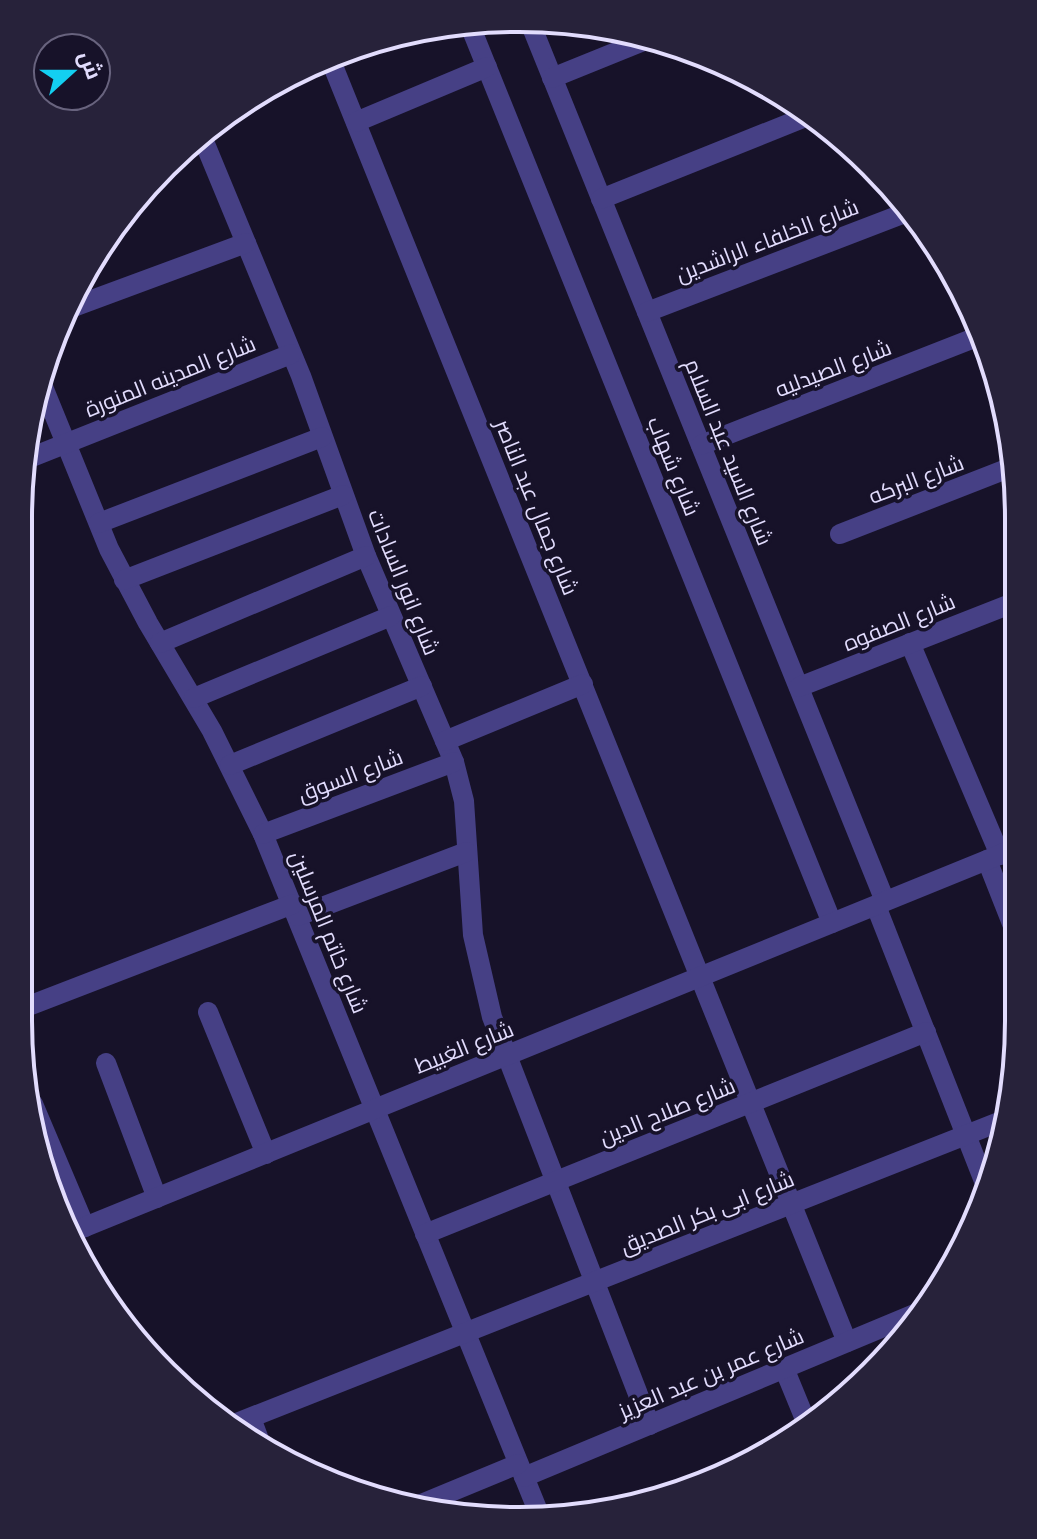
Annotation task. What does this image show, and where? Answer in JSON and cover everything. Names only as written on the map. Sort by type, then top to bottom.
[{"type":"street","name":"شارع السيد عبد السلام","points":[[534,32],[799,687],[880,904]]},
{"type":"street","name":"شارع شهاب","points":[[474,34],[832,923]]},
{"type":"street","points":[[552,78],[632,46]]},
{"type":"street","points":[[356,122],[487,67]]},
{"type":"street","name":"شارع جمال عبد الناصر","points":[[334,68],[847,1342]]},
{"type":"street","points":[[601,199],[797,120]]},
{"type":"street","name":"شارع انور السادات","points":[[206,146],[291,354],[366,556],[454,762],[464,801],[468,894],[478,963],[506,1056],[650,1425]]},
{"type":"street","name":"شارع الخلفاء الراشدين","points":[[647,312],[899,215]]},
{"type":"street","points":[[82,304],[246,243]]},
{"type":"street","name":"شارع الصيدليه","points":[[701,445],[971,339]]},
{"type":"street","name":"شارع المدينه المنورة","points":[[36,455],[291,354]]},
{"type":"street","name":"شارع خاتم المرسلين","points":[[48,398],[124,580],[194,698],[263,834],[536,1506]]},
{"type":"street","points":[[99,523],[322,437]]},
{"type":"street","name":"شارع البركه","points":[[840,534],[1002,471]]},
{"type":"street","points":[[124,580],[343,495]]},
{"type":"street","points":[[160,643],[366,556]]},
{"type":"street","name":"شارع الصفوه","points":[[799,687],[1005,606]]},
{"type":"street","points":[[194,698],[391,616]]},
{"type":"street","points":[[910,643],[1000,855],[1005,882]]},
{"type":"street","points":[[445,741],[583,684]]},
{"type":"street","points":[[230,765],[422,686]]},
{"type":"street","name":"شارع السوق","points":[[263,834],[454,762]]},
{"type":"street","points":[[32,1005],[466,852]]},
{"type":"street","name":"شارع الغبيط","points":[[79,1230],[1000,855]]},
{"type":"street","points":[[880,904],[980,1172]]},
{"type":"street","points":[[208,1012],[266,1154]]},
{"type":"street","name":"شارع صلاح الدين","points":[[425,1234],[926,1032]]},
{"type":"street","points":[[106,1063],[157,1198]]},
{"type":"street","name":"شارع ابى بكر الصديق","points":[[243,1421],[994,1124]]},
{"type":"street","points":[[53,1161],[73,1216]]},
{"type":"street","name":"شارع عمر بن عبد العزيز","points":[[434,1500],[650,1425],[902,1319]]},
{"type":"street","points":[[784,1368],[803,1415]]},
{"type":"street","points":[[251,1418],[255,1430]]}]
